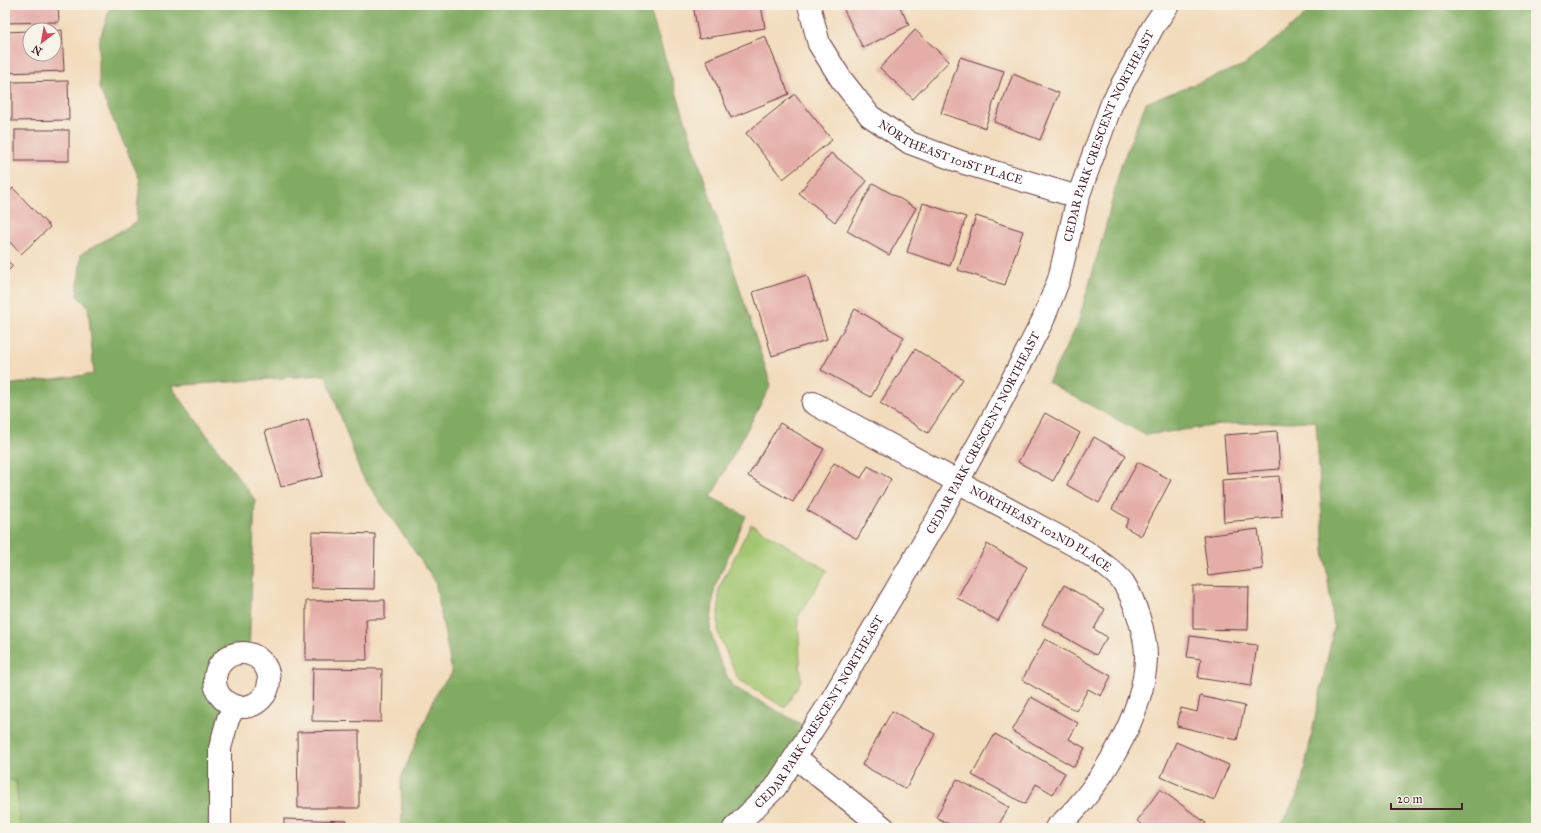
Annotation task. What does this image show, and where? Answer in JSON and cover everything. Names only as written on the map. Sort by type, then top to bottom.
[{"type":"street","name":"NORTHEAST 101ST PLACE","points":[[809,5],[819,44],[842,79],[870,116],[910,143],[961,162],[1078,197]]},
{"type":"street","name":"CEDAR PARK CRESCENT NORTHEAST","points":[[734,828],[774,788],[795,757],[837,690],[958,482],[1043,320],[1058,279],[1078,197],[1112,103],[1153,27],[1168,5]]},
{"type":"street","name":"NORTHEAST 102ND PLACE","points":[[813,403],[1085,551],[1113,572],[1123,583],[1131,598],[1142,627],[1146,657],[1140,695],[1126,733],[1100,778],[1064,821],[1056,828]]},
{"type":"street","points":[[220,828],[220,748],[228,720],[235,706]]},
{"type":"street","points":[[795,757],[884,828]]},
{"type":"green space","points":[[111,5],[648,5],[771,385],[711,497],[746,516],[715,586],[710,630],[719,659],[732,686],[812,730],[734,828],[402,828],[401,778],[438,690],[452,673],[435,581],[361,474],[326,375],[171,386],[255,500],[249,654],[238,654],[229,657],[222,662],[217,669],[215,676],[219,693],[226,702],[220,828],[20,828],[16,781],[5,780],[5,385],[94,374],[88,306],[77,296],[81,254],[136,222],[140,180],[99,88],[99,41]]},
{"type":"green space","points":[[1311,5],[1536,5],[1536,828],[1279,828],[1300,790],[1334,627],[1324,551],[1316,421],[1228,424],[1145,435],[1048,382],[1077,326],[1103,236],[1121,165],[1146,103],[1244,65],[1304,16]]},
{"type":"green space","points":[[751,524],[827,570],[798,617],[801,681],[785,708],[738,679],[718,633],[719,588]]},
{"type":"green space","points":[[5,780],[16,780],[20,828],[5,828]]},
{"type":"building","points":[[5,5],[58,5],[59,22],[5,23]]},
{"type":"building","points":[[693,5],[761,5],[765,28],[699,39]]},
{"type":"building","points":[[850,5],[899,5],[909,25],[863,48],[843,8]]},
{"type":"building","points":[[62,30],[64,71],[5,73],[5,32],[22,31],[22,62],[62,62]]},
{"type":"building","points":[[915,30],[949,61],[913,99],[880,68]]},
{"type":"building","points":[[765,36],[789,94],[731,118],[706,60]]},
{"type":"building","points":[[960,57],[1004,71],[985,128],[941,113]]},
{"type":"building","points":[[1013,74],[1059,93],[1040,140],[994,122]]},
{"type":"building","points":[[68,81],[69,120],[12,121],[12,82]]},
{"type":"building","points":[[795,94],[832,140],[783,179],[746,133]]},
{"type":"building","points":[[15,130],[69,130],[69,161],[15,161]]},
{"type":"building","points":[[831,153],[867,181],[835,222],[799,193]]},
{"type":"building","points":[[873,183],[916,208],[889,255],[847,231]]},
{"type":"building","points":[[13,188],[50,227],[21,254],[5,237],[5,196]]},
{"type":"building","points":[[923,203],[966,217],[950,266],[907,252]]},
{"type":"building","points":[[976,216],[1023,231],[1005,285],[958,270]]},
{"type":"building","points":[[5,259],[13,266],[5,274]]},
{"type":"building","points":[[807,275],[827,339],[772,356],[753,292]]},
{"type":"building","points":[[855,309],[904,337],[871,397],[821,370]]},
{"type":"building","points":[[915,349],[963,379],[928,433],[880,403]]},
{"type":"building","points":[[1045,413],[1080,433],[1053,481],[1018,462]]},
{"type":"building","points":[[308,419],[323,476],[281,487],[265,431]]},
{"type":"building","points":[[780,423],[824,449],[793,502],[748,476]]},
{"type":"building","points":[[1277,431],[1280,469],[1227,473],[1224,435]]},
{"type":"building","points":[[1094,437],[1126,455],[1099,503],[1067,485]]},
{"type":"building","points":[[1138,462],[1171,480],[1141,536],[1125,527],[1129,519],[1112,509]]},
{"type":"building","points":[[834,463],[861,478],[868,466],[891,479],[857,539],[807,510]]},
{"type":"building","points":[[1279,476],[1282,517],[1224,522],[1222,480]]},
{"type":"building","points":[[1258,529],[1263,569],[1208,576],[1203,536]]},
{"type":"building","points":[[312,532],[375,534],[374,589],[311,588]]},
{"type":"building","points":[[987,544],[1027,567],[998,621],[957,598]]},
{"type":"building","points":[[1064,585],[1105,609],[1094,629],[1107,637],[1096,655],[1042,624]]},
{"type":"building","points":[[1193,586],[1249,587],[1248,630],[1193,629]]},
{"type":"building","points":[[385,600],[385,619],[366,619],[367,660],[306,660],[306,601]]},
{"type":"building","points":[[1190,636],[1257,645],[1251,686],[1198,678],[1201,659],[1187,657]]},
{"type":"building","points":[[1045,639],[1111,676],[1101,696],[1088,689],[1076,711],[1022,680]]},
{"type":"building","points":[[313,668],[382,669],[381,722],[312,721]]},
{"type":"building","points":[[1200,696],[1245,706],[1237,740],[1177,726],[1181,708],[1197,712]]},
{"type":"building","points":[[1031,697],[1078,723],[1069,739],[1085,748],[1074,767],[1012,731]]},
{"type":"building","points":[[892,711],[935,734],[906,789],[862,765]]},
{"type":"building","points":[[359,731],[359,808],[298,808],[297,732]]},
{"type":"building","points":[[995,734],[1065,773],[1053,794],[1036,784],[1025,804],[972,775]]},
{"type":"building","points":[[1176,742],[1229,765],[1214,800],[1161,777]]},
{"type":"building","points":[[957,779],[1009,807],[997,828],[956,828],[936,817]]},
{"type":"building","points":[[1160,789],[1206,823],[1202,828],[1146,828],[1137,821]]},
{"type":"building","points":[[284,819],[347,821],[347,828],[284,828]]}]
